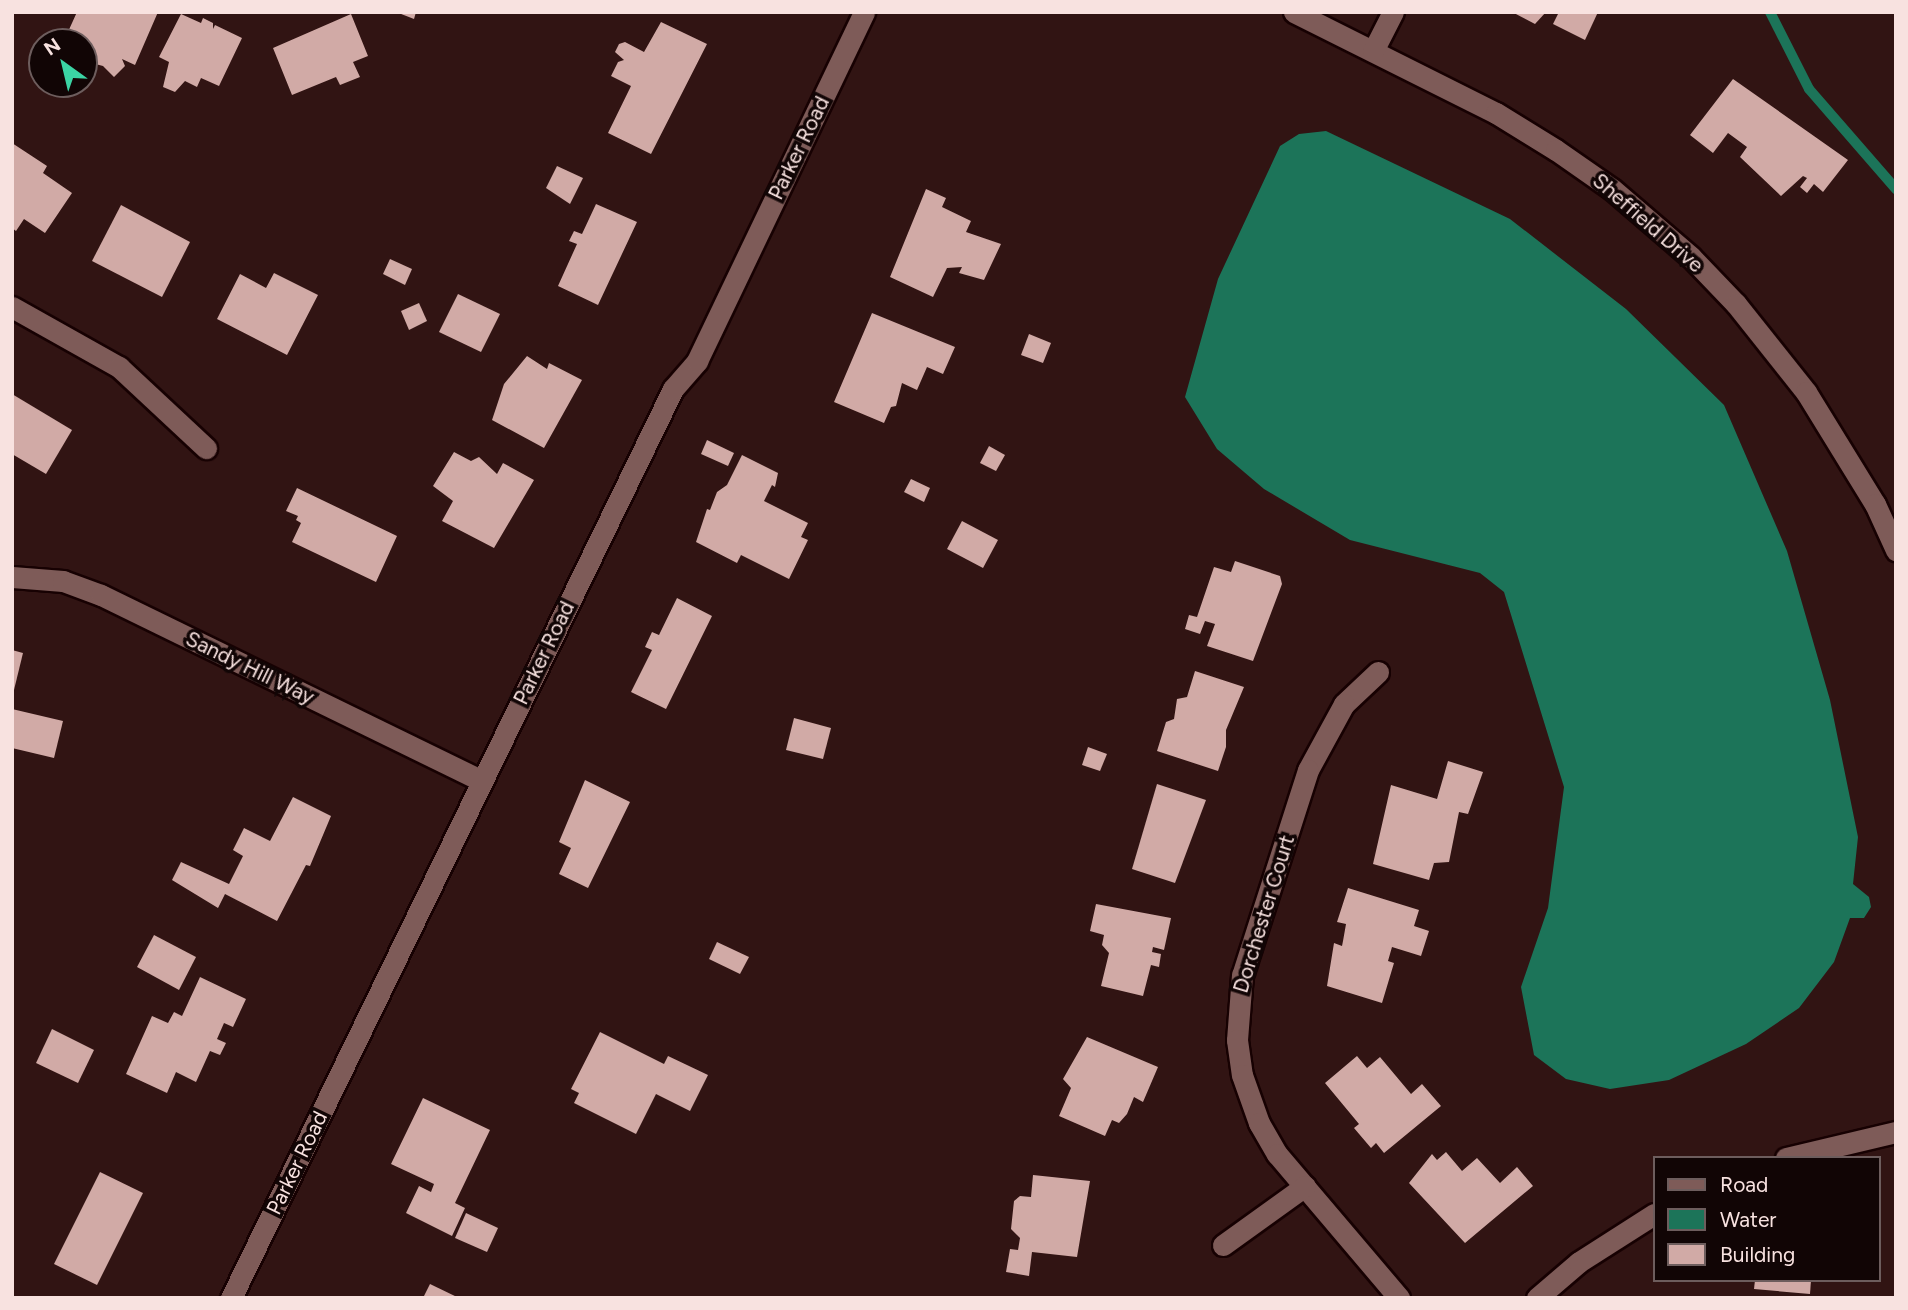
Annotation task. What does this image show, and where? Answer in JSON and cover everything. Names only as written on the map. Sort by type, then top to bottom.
[{"type":"street","name":"Parker Road","points":[[231,1298],[673,389],[697,361],[864,12]]},
{"type":"street","name":"Sheffield Drive","points":[[1294,12],[1496,113],[1556,150],[1612,189],[1690,257],[1736,304],[1806,391],[1875,504],[1896,550]]},
{"type":"street","points":[[1373,51],[1393,12]]},
{"type":"street","points":[[12,307],[118,368],[206,448]]},
{"type":"street","name":"Sandy Hill Way","points":[[12,577],[63,581],[101,595],[482,781]]},
{"type":"street","name":"Dorchester Court","points":[[1378,672],[1344,704],[1308,770],[1237,1003],[1242,1075],[1259,1123],[1277,1154],[1399,1298]]},
{"type":"street","points":[[1794,1156],[1896,1132]]},
{"type":"street","points":[[1223,1245],[1305,1186]]},
{"type":"street","points":[[1537,1298],[1579,1262],[1652,1215]]},
{"type":"water","points":[[1326,131],[1510,219],[1626,309],[1724,405],[1787,551],[1830,700],[1858,837],[1853,884],[1869,897],[1871,907],[1864,918],[1850,918],[1834,962],[1799,1008],[1746,1044],[1669,1080],[1610,1089],[1566,1079],[1534,1055],[1521,987],[1548,908],[1564,787],[1504,592],[1480,573],[1350,540],[1264,489],[1217,449],[1185,397],[1218,279],[1280,146],[1299,134]]},
{"type":"building","points":[[77,12],[158,12],[135,65],[122,59],[125,66],[114,77],[98,65],[98,28],[70,28]]},
{"type":"building","points":[[396,12],[416,12],[414,19]]},
{"type":"building","points":[[1512,12],[1546,12],[1535,24]]},
{"type":"building","points":[[1559,12],[1598,12],[1585,40],[1553,24]]},
{"type":"building","points":[[181,14],[201,23],[203,18],[213,23],[213,29],[215,25],[242,38],[219,86],[201,78],[197,87],[185,81],[175,92],[163,87],[169,62],[159,57]]},
{"type":"building","points":[[351,14],[368,56],[353,62],[360,77],[340,85],[336,77],[292,95],[273,48]]},
{"type":"building","points":[[661,22],[707,44],[651,154],[608,133],[631,86],[611,76],[618,62],[624,60],[615,52],[619,44],[625,42],[644,52]]},
{"type":"building","points":[[1733,79],[1848,160],[1823,192],[1814,184],[1807,193],[1800,187],[1807,178],[1803,176],[1781,196],[1740,157],[1747,147],[1728,133],[1713,153],[1690,135]]},
{"type":"building","points":[[12,143],[47,166],[43,173],[72,193],[45,233],[24,219],[16,231],[12,228]]},
{"type":"building","points":[[557,166],[583,178],[570,204],[546,188]]},
{"type":"building","points":[[926,189],[946,198],[942,207],[971,221],[966,232],[1001,244],[984,280],[959,273],[962,267],[947,268],[933,297],[890,277]]},
{"type":"building","points":[[596,204],[637,222],[598,305],[558,286],[577,244],[569,241],[574,231],[582,234]]},
{"type":"building","points":[[121,205],[190,242],[162,297],[92,261]]},
{"type":"building","points":[[390,259],[412,269],[405,285],[383,274]]},
{"type":"building","points":[[274,273],[318,295],[287,355],[217,319],[240,274],[266,288]]},
{"type":"building","points":[[458,294],[500,314],[481,352],[439,332]]},
{"type":"building","points":[[419,303],[427,321],[409,330],[401,311]]},
{"type":"building","points":[[872,313],[955,347],[943,374],[927,367],[917,390],[902,383],[896,406],[891,407],[884,423],[834,402]]},
{"type":"building","points":[[1029,334],[1051,343],[1043,363],[1021,355]]},
{"type":"building","points":[[527,356],[547,369],[549,363],[582,380],[544,448],[492,420],[504,384]]},
{"type":"building","points":[[12,394],[72,430],[46,474],[12,454]]},
{"type":"building","points":[[707,440],[734,453],[728,466],[701,454]]},
{"type":"building","points":[[989,446],[1005,455],[996,471],[980,463]]},
{"type":"building","points":[[454,452],[471,461],[479,457],[497,474],[503,463],[534,480],[494,548],[442,521],[453,501],[433,486]]},
{"type":"building","points":[[742,455],[778,473],[775,487],[772,485],[764,501],[808,523],[801,537],[808,540],[789,579],[741,555],[737,563],[696,542],[707,509],[710,510],[717,492],[727,485]]},
{"type":"building","points":[[911,479],[930,488],[924,502],[904,492]]},
{"type":"building","points":[[297,488],[397,536],[376,582],[292,542],[301,523],[296,520],[298,516],[286,511]]},
{"type":"building","points":[[962,521],[998,540],[983,568],[947,549]]},
{"type":"building","points":[[1235,561],[1280,576],[1282,584],[1253,661],[1207,646],[1215,624],[1205,621],[1200,634],[1185,629],[1189,615],[1197,617],[1214,567],[1231,572]]},
{"type":"building","points":[[677,598],[712,616],[666,709],[631,692],[652,650],[645,647],[652,632],[659,635]]},
{"type":"building","points":[[12,650],[23,653],[13,694],[12,694]]},
{"type":"building","points":[[1195,671],[1244,687],[1226,730],[1226,747],[1218,771],[1157,751],[1166,722],[1174,719],[1177,699],[1187,697]]},
{"type":"building","points":[[12,709],[63,721],[54,758],[12,748]]},
{"type":"building","points":[[794,718],[831,728],[823,759],[786,750]]},
{"type":"building","points":[[1088,747],[1107,754],[1100,771],[1082,765]]},
{"type":"building","points":[[1448,761],[1483,772],[1468,814],[1459,812],[1449,862],[1434,863],[1429,880],[1373,864],[1391,785],[1437,799]]},
{"type":"building","points":[[585,780],[630,802],[588,888],[559,874],[571,848],[559,842]]},
{"type":"building","points":[[1157,784],[1206,800],[1175,883],[1132,869]]},
{"type":"building","points":[[293,797],[331,816],[310,866],[306,865],[277,921],[225,894],[218,908],[172,880],[181,862],[229,884],[243,856],[233,850],[244,828],[270,841]]},
{"type":"building","points":[[1348,888],[1419,910],[1414,926],[1429,931],[1421,956],[1392,947],[1388,961],[1394,963],[1382,1003],[1327,986],[1334,943],[1342,946],[1346,924],[1337,922]]},
{"type":"building","points":[[1096,904],[1171,918],[1164,950],[1153,947],[1152,952],[1161,954],[1159,967],[1151,965],[1143,996],[1101,986],[1109,953],[1102,945],[1104,935],[1090,931]]},
{"type":"building","points":[[154,935],[196,957],[179,990],[137,967]]},
{"type":"building","points":[[717,942],[749,957],[740,974],[709,959]]},
{"type":"building","points":[[200,977],[246,999],[233,1027],[224,1023],[217,1039],[226,1043],[220,1055],[210,1051],[196,1082],[176,1072],[167,1093],[126,1074],[152,1016],[168,1023],[174,1012],[182,1016]]},
{"type":"building","points":[[52,1029],[94,1050],[78,1083],[36,1063]]},
{"type":"building","points":[[600,1032],[664,1064],[668,1056],[708,1075],[690,1111],[656,1094],[636,1134],[574,1103],[579,1093],[571,1089]]},
{"type":"building","points":[[1087,1037],[1158,1067],[1143,1102],[1134,1097],[1127,1114],[1119,1123],[1112,1120],[1105,1136],[1059,1116],[1071,1088],[1063,1079]]},
{"type":"building","points":[[1357,1056],[1367,1068],[1380,1057],[1411,1094],[1422,1084],[1441,1106],[1384,1153],[1376,1143],[1371,1148],[1354,1128],[1359,1124],[1325,1083]]},
{"type":"building","points":[[423,1098],[490,1130],[455,1203],[465,1208],[452,1236],[406,1213],[419,1186],[431,1192],[434,1184],[391,1164]]},
{"type":"building","points":[[1446,1152],[1462,1171],[1477,1158],[1500,1183],[1517,1167],[1533,1186],[1465,1243],[1409,1183],[1432,1154],[1437,1160]]},
{"type":"building","points":[[100,1172],[143,1193],[97,1285],[54,1264]]},
{"type":"building","points":[[1033,1175],[1090,1181],[1077,1257],[1032,1252],[1029,1276],[1006,1272],[1010,1249],[1018,1250],[1020,1238],[1011,1229],[1014,1201],[1020,1196],[1031,1197]]},
{"type":"building","points":[[466,1213],[498,1228],[487,1252],[455,1238]]},
{"type":"building","points":[[1755,1282],[1811,1282],[1810,1294],[1754,1289]]},
{"type":"building","points":[[430,1284],[459,1298],[423,1298]]},
{"type":"waterway","points":[[1770,12],[1809,89],[1896,189]]}]
